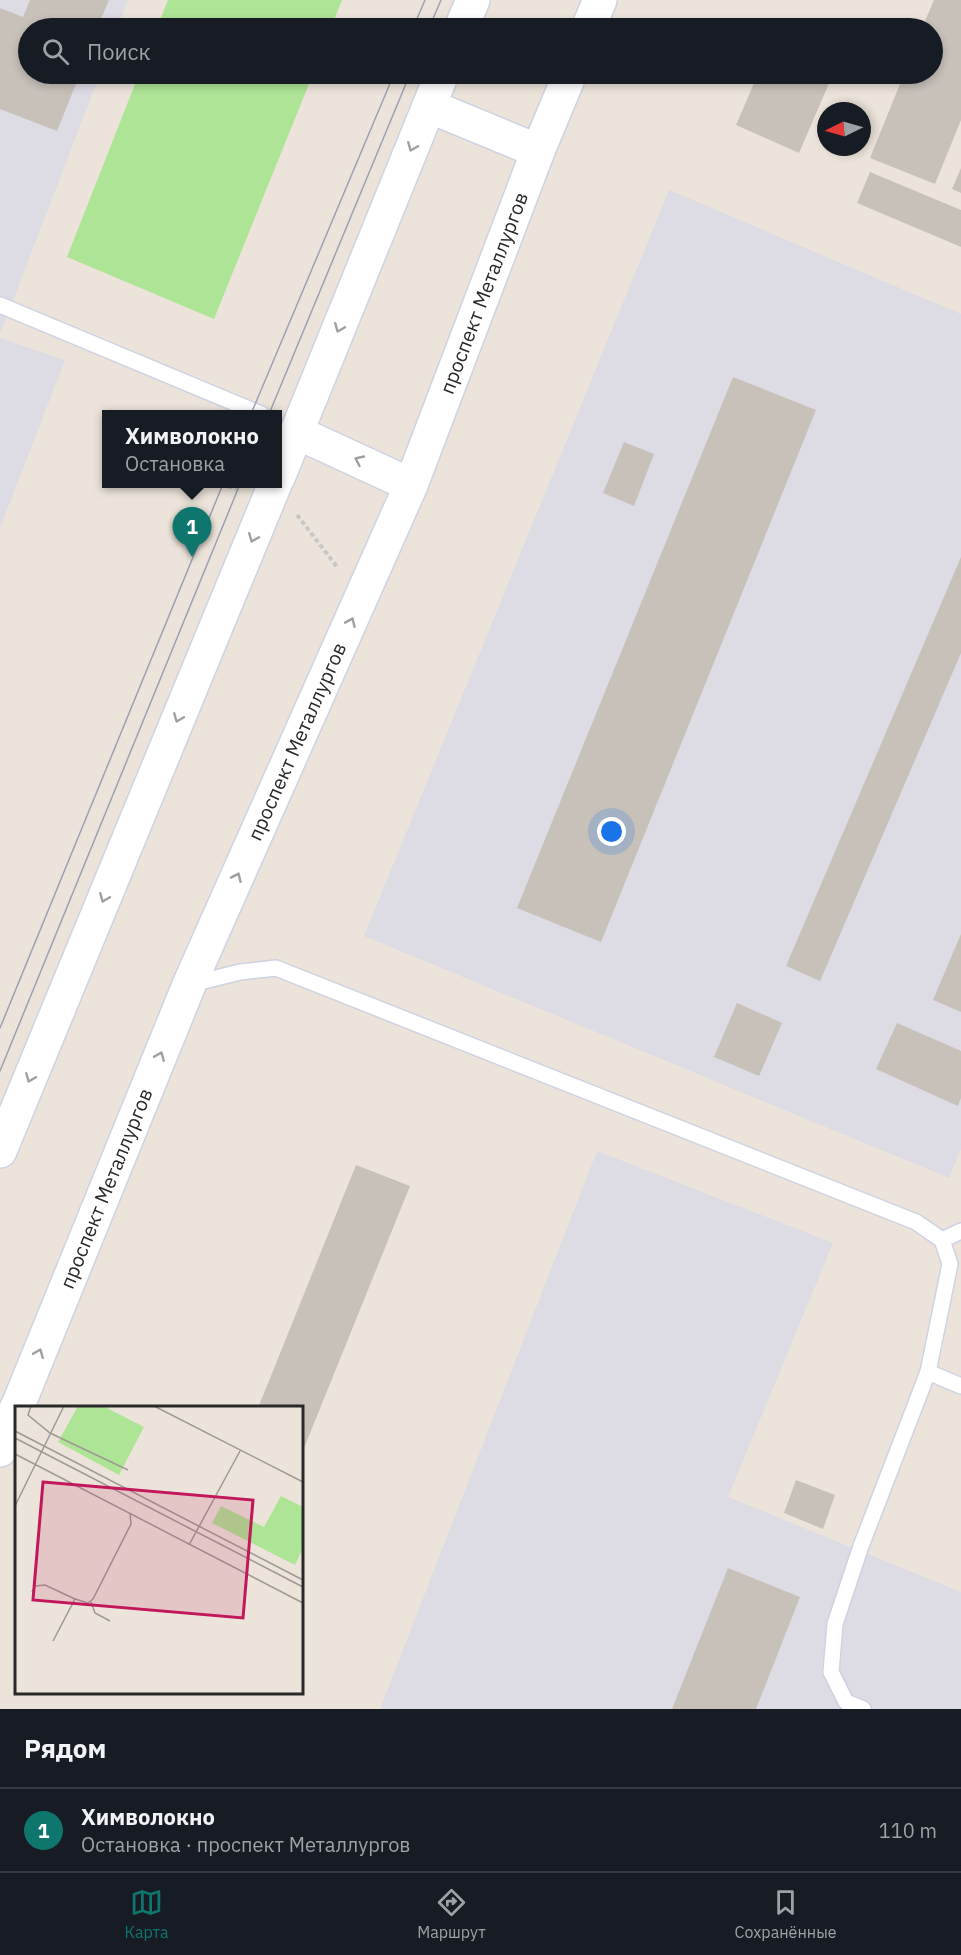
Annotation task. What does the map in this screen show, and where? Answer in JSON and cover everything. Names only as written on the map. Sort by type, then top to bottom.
[{"type":"street","points":[[465,18],[473,0]]},
{"type":"street","points":[[592,18],[600,0]]},
{"type":"street","points":[[282,464],[292,429],[438,84]]},
{"type":"street","name":"проспект Металлургов","points":[[18,1406],[189,985],[411,485],[538,151],[566,84]]},
{"type":"street","points":[[429,106],[538,151]]},
{"type":"street","points":[[292,429],[411,485]]},
{"type":"street","points":[[0,1151],[271,495]]},
{"type":"street","name":"проспект Металлургов","points":[[0,1450],[15,1413]]},
{"type":"lane","points":[[0,306],[251,410]]},
{"type":"lane","points":[[189,985],[240,972],[276,968],[916,1221],[942,1240],[950,1264],[928,1372],[861,1546],[835,1624],[831,1671],[846,1702],[863,1709]]},
{"type":"lane","points":[[942,1240],[961,1231]]},
{"type":"lane","points":[[928,1372],[961,1386]]},
{"type":"path","points":[[242,488],[271,495],[343,574]]},
{"type":"shaded area","points":[[0,0],[128,0],[121,18],[18,18],[18,84],[96,84],[0,334]]},
{"type":"shaded area","points":[[669,190],[961,314],[961,1149],[949,1178],[364,936]]},
{"type":"shaded area","points":[[0,338],[65,360],[0,528]]},
{"type":"shaded area","points":[[597,1151],[833,1243],[728,1497],[961,1592],[961,1709],[380,1709]]},
{"type":"green space","points":[[168,0],[342,0],[335,18],[161,18]]},
{"type":"green space","points":[[135,84],[309,84],[214,319],[67,257]]},
{"type":"building","points":[[30,0],[109,0],[101,18],[18,18],[18,84],[76,84],[57,131],[0,109],[0,8],[23,17]]},
{"type":"building","points":[[934,0],[961,0],[961,120],[935,184],[870,158],[900,84],[943,84],[943,18],[926,18]]},
{"type":"building","points":[[754,84],[829,84],[821,102],[817,102],[817,111],[799,153],[736,125]]},
{"type":"building","points":[[961,168],[961,193],[952,189]]},
{"type":"building","points":[[870,172],[961,210],[961,247],[857,203]]},
{"type":"building","points":[[733,377],[816,410],[601,942],[517,908]]},
{"type":"building","points":[[624,442],[654,454],[634,506],[603,493]]},
{"type":"building","points":[[961,557],[961,653],[820,981],[786,966]]},
{"type":"building","points":[[961,934],[961,1012],[933,1000]]},
{"type":"building","points":[[737,1003],[782,1023],[759,1076],[714,1057]]},
{"type":"building","points":[[897,1023],[961,1051],[961,1098],[958,1106],[876,1069]]},
{"type":"building","points":[[356,1165],[410,1186],[303,1451],[303,1406],[259,1406]]},
{"type":"building","points":[[796,1480],[835,1495],[823,1529],[784,1513]]},
{"type":"building","points":[[728,1568],[800,1597],[756,1709],[672,1709]]},
{"type":"tram line","points":[[417,18],[425,0]]},
{"type":"tram line","points":[[433,18],[441,0]]},
{"type":"tram line","points":[[253,410],[390,84]]},
{"type":"tram line","points":[[271,410],[406,84]]},
{"type":"tram line","points":[[0,1028],[221,488]]},
{"type":"tram line","points":[[0,1071],[238,488]]},
{"type":"place","name":"Химволокно","points":[[192,557]]}]
